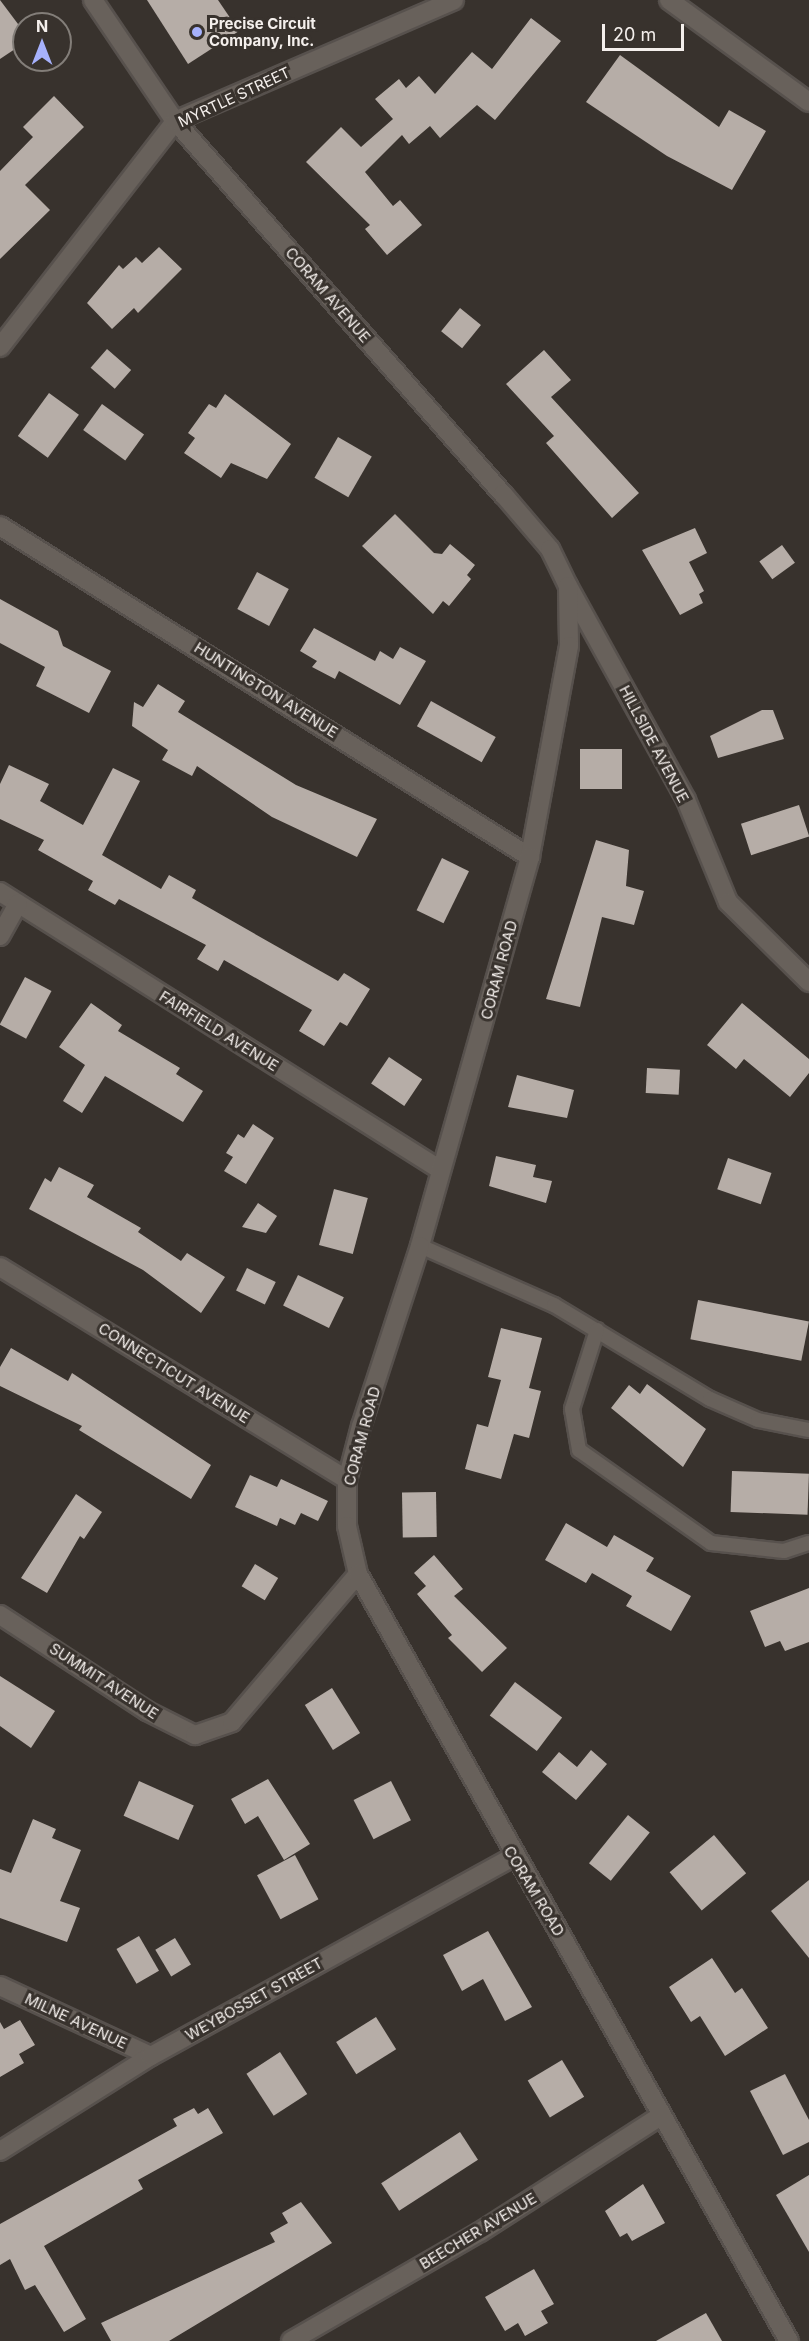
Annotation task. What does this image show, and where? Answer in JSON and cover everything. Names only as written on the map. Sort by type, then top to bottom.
[{"type":"street","name":"CORAM AVENUE","points":[[93,0],[176,121],[550,549],[568,586]]},
{"type":"street","name":"MYRTLE STREET","points":[[0,347],[176,121],[454,0]]},
{"type":"street","points":[[669,0],[809,102]]},
{"type":"street","name":"HUNTINGTON AVENUE","points":[[0,526],[530,857]]},
{"type":"street","name":"CORAM ROAD","points":[[568,586],[569,646],[530,857],[439,1168],[420,1246],[347,1480],[347,1526],[358,1574],[513,1857],[789,2341]]},
{"type":"street","name":"HILLSIDE AVENUE","points":[[568,586],[686,800],[728,902],[809,982]]},
{"type":"street","name":"FAIRFIELD AVENUE","points":[[0,892],[439,1168]]},
{"type":"street","points":[[0,936],[18,904]]},
{"type":"street","name":"CONNECTICUT AVENUE","points":[[0,1267],[347,1480]]},
{"type":"street","name":"SUMMIT AVENUE","points":[[0,1615],[147,1712],[195,1735],[232,1722],[358,1574]]},
{"type":"street","name":"WEYBOSSET STREET","points":[[0,2151],[151,2056],[513,1857]]},
{"type":"street","name":"MILNE AVENUE","points":[[0,1986],[151,2056]]},
{"type":"street","name":"BEECHER AVENUE","points":[[291,2341],[480,2232],[662,2115]]},
{"type":"lane","points":[[420,1246],[554,1305],[710,1399],[758,1420],[809,1430]]},
{"type":"lane","points":[[597,1330],[572,1409],[579,1450],[711,1543],[784,1551],[809,1543]]},
{"type":"building","points":[[0,0],[12,16],[12,51],[0,59]]},
{"type":"building","points":[[147,0],[218,0],[239,31],[188,64]]},
{"type":"building","points":[[531,18],[561,41],[495,120],[477,105],[440,138],[430,126],[409,144],[402,135],[365,172],[393,206],[400,200],[422,225],[387,255],[365,229],[370,225],[306,162],[341,127],[361,147],[393,119],[375,99],[399,79],[406,88],[419,76],[435,94],[472,52],[492,69]]},
{"type":"building","points":[[620,55],[719,127],[729,110],[766,131],[732,190],[667,156],[586,102]]},
{"type":"building","points":[[54,96],[84,127],[25,185],[50,210],[0,259],[0,171],[33,137],[23,127]]},
{"type":"building","points":[[159,247],[182,269],[138,313],[134,308],[112,329],[87,303],[119,265],[123,269],[136,257],[142,263]]},
{"type":"building","points":[[460,308],[481,325],[462,348],[441,331]]},
{"type":"building","points":[[107,349],[131,370],[115,389],[91,368]]},
{"type":"building","points":[[544,350],[571,380],[551,397],[639,493],[612,518],[546,443],[554,436],[506,384]]},
{"type":"building","points":[[49,393],[79,415],[48,458],[18,436]]},
{"type":"building","points":[[225,394],[291,444],[267,479],[231,463],[221,478],[184,453],[195,438],[188,433],[209,404],[216,408]]},
{"type":"building","points":[[102,404],[144,435],[125,460],[83,430]]},
{"type":"building","points":[[338,437],[372,456],[348,497],[314,478]]},
{"type":"building","points":[[395,514],[434,553],[442,554],[450,544],[475,565],[467,575],[471,579],[449,606],[443,601],[433,614],[362,546]]},
{"type":"building","points":[[695,528],[707,553],[689,562],[704,591],[699,594],[703,603],[680,615],[642,550]]},
{"type":"building","points":[[782,545],[795,563],[772,579],[759,561]]},
{"type":"building","points":[[257,572],[289,589],[269,626],[237,609]]},
{"type":"building","points":[[0,599],[58,631],[63,646],[111,671],[89,713],[36,686],[45,667],[0,643]]},
{"type":"building","points":[[314,628],[375,661],[380,651],[393,659],[400,647],[426,661],[400,705],[339,671],[335,679],[312,667],[317,661],[300,651]]},
{"type":"building","points":[[158,684],[185,701],[178,712],[296,785],[377,819],[357,857],[272,817],[197,766],[192,776],[162,760],[168,750],[132,726],[134,702],[143,707]]},
{"type":"building","points":[[431,701],[496,737],[482,762],[417,726]]},
{"type":"building","points":[[762,710],[773,710],[784,739],[718,758],[710,736]]},
{"type":"building","points":[[580,749],[622,749],[622,789],[580,789]]},
{"type":"building","points":[[9,765],[49,784],[40,801],[83,825],[113,768],[140,781],[102,855],[161,889],[169,875],[196,890],[192,898],[269,942],[338,981],[344,973],[370,989],[347,1026],[340,1022],[324,1046],[299,1031],[312,1010],[224,960],[218,971],[197,959],[206,945],[119,899],[115,905],[88,890],[93,881],[38,850],[44,840],[0,819],[0,784]]},
{"type":"building","points":[[799,805],[809,836],[751,855],[741,824]]},
{"type":"building","points":[[596,840],[629,850],[626,886],[644,891],[634,925],[602,917],[580,1007],[546,999]]},
{"type":"building","points":[[442,858],[469,871],[444,923],[417,910]]},
{"type":"building","points":[[25,977],[51,991],[26,1039],[0,1025]]},
{"type":"building","points":[[91,1003],[122,1025],[118,1031],[180,1068],[176,1074],[203,1091],[183,1122],[105,1076],[82,1113],[63,1101],[85,1065],[59,1047]]},
{"type":"building","points":[[742,1003],[809,1059],[809,1073],[790,1097],[744,1059],[736,1069],[707,1045]]},
{"type":"building","points":[[389,1057],[422,1079],[404,1106],[371,1084]]},
{"type":"building","points":[[647,1068],[680,1070],[679,1095],[646,1093]]},
{"type":"building","points":[[517,1075],[574,1090],[567,1118],[508,1107]]},
{"type":"building","points":[[253,1124],[274,1138],[246,1184],[224,1171],[233,1157],[226,1153],[238,1134],[244,1138]]},
{"type":"building","points":[[496,1156],[536,1165],[533,1177],[552,1181],[546,1203],[489,1186]]},
{"type":"building","points":[[728,1158],[771,1173],[761,1204],[717,1189]]},
{"type":"building","points":[[59,1167],[94,1185],[87,1197],[141,1228],[138,1232],[181,1261],[187,1253],[225,1277],[201,1313],[143,1270],[29,1209],[45,1178],[51,1182]]},
{"type":"building","points":[[334,1189],[368,1198],[353,1254],[319,1245]]},
{"type":"building","points":[[258,1203],[277,1216],[266,1233],[242,1227]]},
{"type":"building","points":[[247,1268],[276,1282],[265,1304],[236,1290]]},
{"type":"building","points":[[298,1275],[344,1297],[329,1328],[283,1306]]},
{"type":"building","points":[[698,1300],[809,1322],[801,1361],[690,1339]]},
{"type":"building","points":[[501,1328],[542,1338],[529,1388],[541,1391],[529,1438],[514,1434],[501,1479],[465,1469],[477,1424],[488,1427],[501,1380],[488,1377]]},
{"type":"building","points":[[11,1348],[68,1381],[72,1373],[211,1465],[191,1499],[79,1430],[82,1426],[0,1386],[0,1367]]},
{"type":"building","points":[[647,1384],[706,1429],[683,1467],[611,1408],[629,1385],[640,1394]]},
{"type":"building","points":[[732,1471],[809,1474],[808,1515],[731,1512]]},
{"type":"building","points":[[250,1475],[277,1487],[281,1479],[328,1501],[318,1521],[301,1513],[295,1525],[280,1518],[277,1526],[235,1507]]},
{"type":"building","points":[[436,1492],[437,1537],[403,1538],[402,1493]]},
{"type":"building","points":[[76,1494],[102,1512],[84,1539],[80,1536],[47,1593],[21,1578]]},
{"type":"building","points":[[566,1523],[607,1547],[614,1535],[654,1558],[646,1571],[691,1596],[671,1631],[626,1606],[632,1596],[592,1573],[586,1583],[545,1560]]},
{"type":"building","points":[[434,1555],[463,1589],[454,1596],[507,1648],[482,1672],[448,1638],[452,1635],[417,1594],[426,1586],[414,1573]]},
{"type":"building","points":[[255,1564],[278,1578],[265,1600],[242,1586]]},
{"type":"building","points":[[809,1588],[809,1642],[785,1651],[780,1641],[765,1647],[750,1611]]},
{"type":"building","points":[[0,1676],[55,1711],[31,1748],[0,1726]]},
{"type":"building","points":[[515,1682],[562,1718],[537,1751],[490,1716]]},
{"type":"building","points":[[332,1688],[360,1733],[333,1750],[305,1705]]},
{"type":"building","points":[[591,1750],[607,1764],[576,1800],[542,1772],[559,1752],[577,1767]]},
{"type":"building","points":[[268,1779],[310,1844],[284,1860],[258,1816],[245,1824],[231,1799]]},
{"type":"building","points":[[139,1781],[194,1805],[178,1840],[124,1816]]},
{"type":"building","points":[[391,1781],[411,1820],[374,1839],[354,1800]]},
{"type":"building","points":[[628,1815],[650,1833],[611,1881],[589,1863]]},
{"type":"building","points":[[33,1819],[56,1829],[52,1838],[81,1850],[60,1901],[80,1908],[67,1942],[0,1918],[0,1869],[11,1873]]},
{"type":"building","points":[[714,1835],[746,1873],[702,1911],[670,1872]]},
{"type":"building","points":[[295,1855],[318,1899],[281,1919],[257,1875]]},
{"type":"building","points":[[809,1880],[809,1958],[771,1911]]},
{"type":"building","points":[[488,1931],[532,2007],[505,2021],[483,1979],[462,1991],[443,1955]]},
{"type":"building","points":[[139,1936],[159,1971],[136,1984],[116,1949]]},
{"type":"building","points":[[175,1938],[191,1965],[171,1976],[155,1950]]},
{"type":"building","points":[[712,1958],[735,1993],[742,1988],[768,2028],[725,2056],[700,2016],[691,2022],[669,1987]]},
{"type":"building","points":[[376,2017],[396,2049],[356,2074],[336,2042]]},
{"type":"building","points":[[20,2020],[35,2045],[19,2054],[24,2063],[0,2077],[0,2022],[4,2029]]},
{"type":"building","points":[[280,2052],[307,2094],[274,2116],[246,2074]]},
{"type":"building","points":[[562,2060],[584,2097],[550,2117],[528,2081]]},
{"type":"building","points":[[785,2074],[809,2120],[809,2142],[783,2155],[750,2091]]},
{"type":"building","points":[[194,2108],[198,2114],[208,2108],[223,2133],[138,2180],[143,2189],[44,2246],[86,2319],[64,2332],[35,2285],[25,2290],[10,2259],[0,2265],[0,2224],[177,2126],[173,2119]]},
{"type":"building","points":[[460,2132],[478,2160],[399,2211],[381,2183]]},
{"type":"building","points":[[809,2175],[809,2252],[776,2195]]},
{"type":"building","points":[[643,2184],[665,2223],[632,2241],[627,2233],[620,2237],[605,2211]]},
{"type":"building","points":[[301,2202],[332,2243],[169,2341],[111,2341],[101,2323],[275,2242],[270,2233],[288,2223],[282,2213]]},
{"type":"building","points":[[534,2269],[554,2304],[541,2311],[548,2323],[525,2336],[518,2323],[505,2331],[485,2297]]},
{"type":"building","points":[[706,2313],[722,2341],[656,2341]]},
{"type":"place","name":"Precise Circuit Company, Inc.","points":[[197,32]]}]
